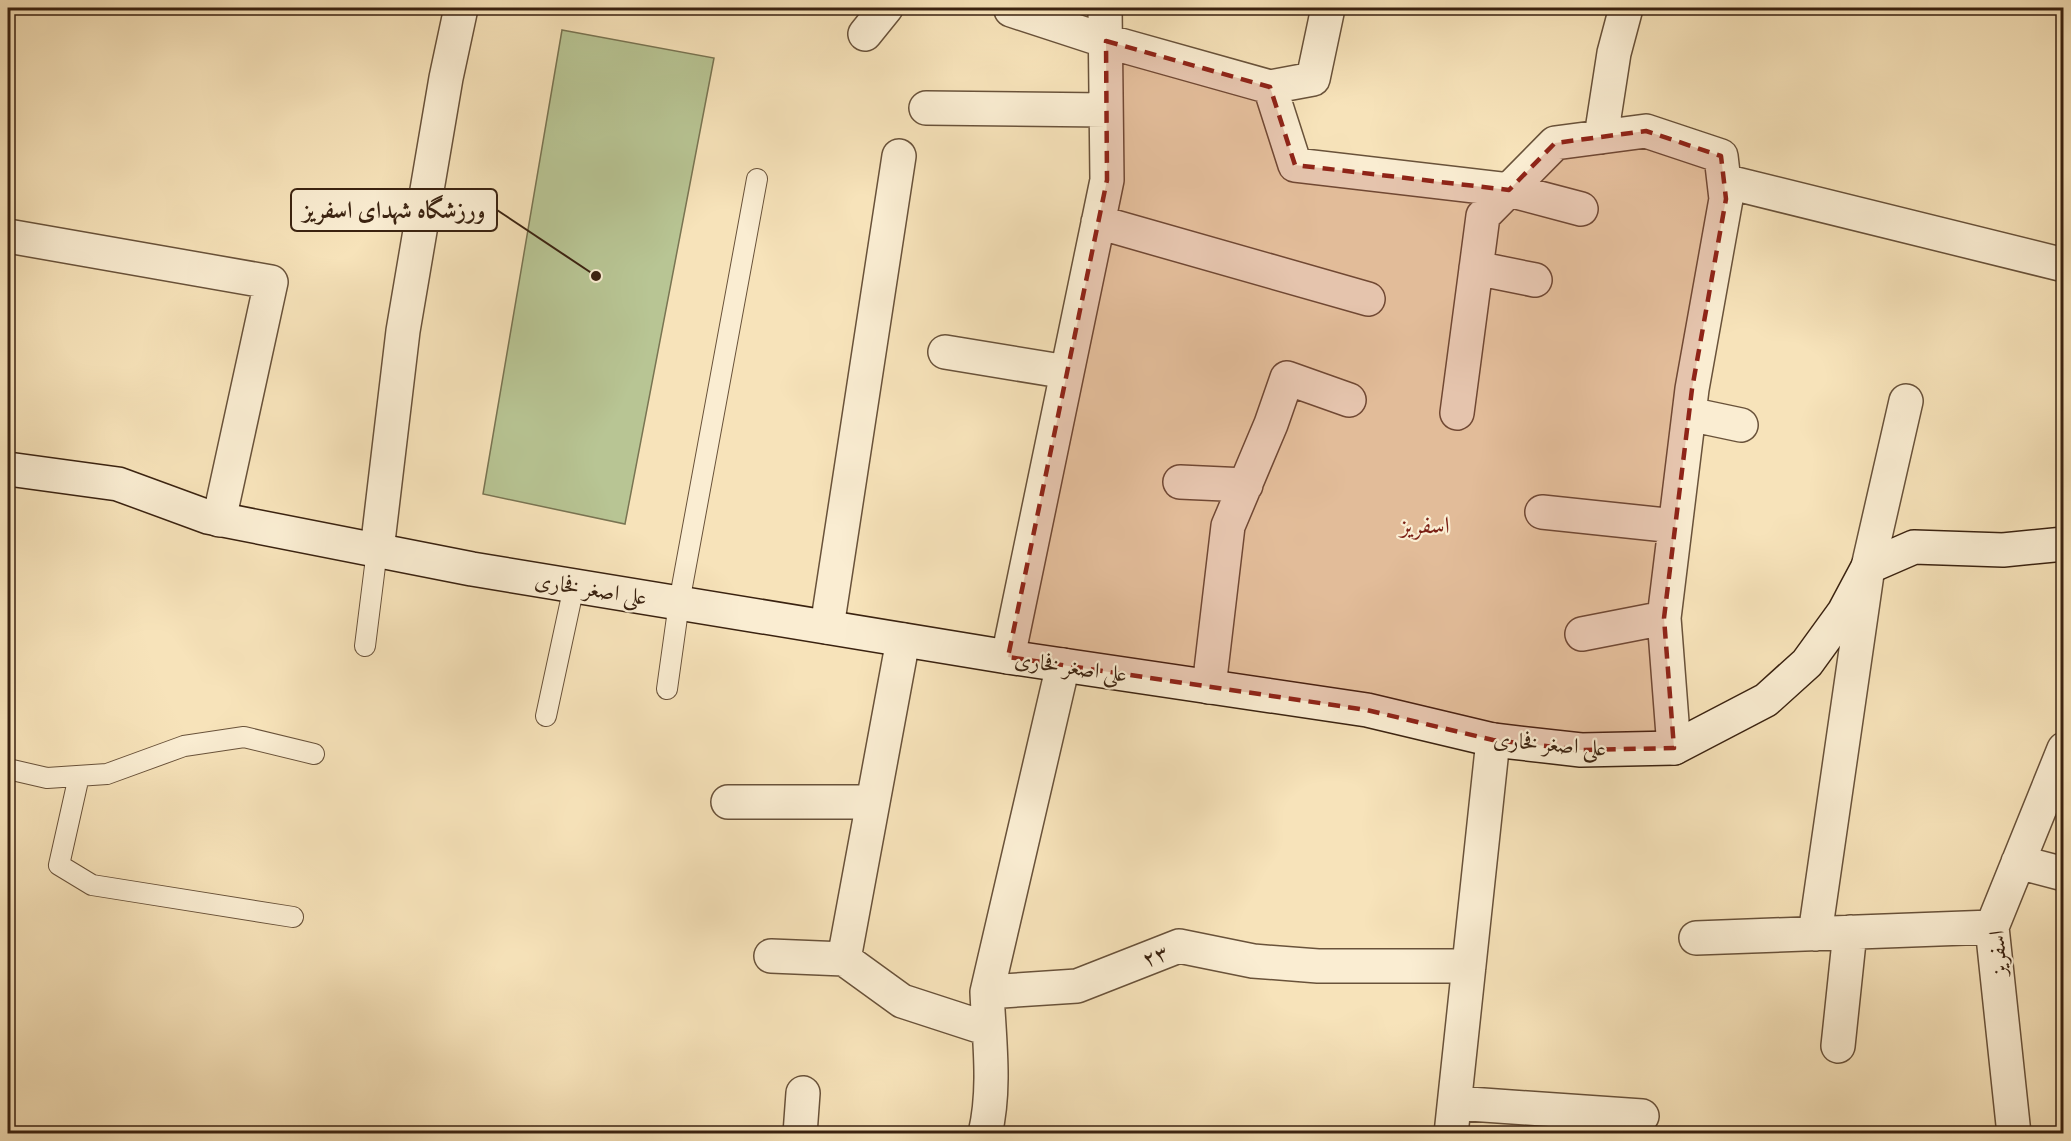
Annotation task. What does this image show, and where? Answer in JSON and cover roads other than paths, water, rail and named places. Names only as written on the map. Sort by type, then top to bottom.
[{"type":"street","points":[[377,550],[403,331],[446,78],[461,8]]},
{"type":"street","points":[[865,34],[886,8]]},
{"type":"street","points":[[1008,657],[1107,180],[1105,8]]},
{"type":"street","points":[[1011,10],[1106,41],[1270,87],[1313,79],[1328,8]]},
{"type":"street","points":[[1601,137],[1614,53],[1626,8]]},
{"type":"street","points":[[1270,87],[1295,165],[1509,190],[1581,209]]},
{"type":"street","points":[[926,108],[1106,110]]},
{"type":"street","points":[[1457,413],[1483,216],[1555,142],[1646,131],[1720,156],[1726,199],[1692,389],[1664,618],[1674,748]]},
{"type":"street","points":[[827,627],[899,156]]},
{"type":"street","points":[[1724,181],[2064,265]]},
{"type":"street","points":[[1098,222],[1368,299]]},
{"type":"street","points":[[8,236],[271,282],[219,520]]},
{"type":"street","points":[[1476,268],[1535,280]]},
{"type":"street","points":[[945,352],[1066,372]]},
{"type":"street","points":[[1209,687],[1228,526],[1287,378],[1349,400]]},
{"type":"street","points":[[1815,934],[1868,567],[1906,401]]},
{"type":"street","points":[[1689,414],[1741,425]]},
{"type":"street","name":"علی اصغر فخاری","points":[[8,469],[118,484],[219,520],[574,586],[1008,657],[1367,710],[1493,740],[1581,750],[1674,748],[1766,700],[1807,663],[1844,612],[1868,567]]},
{"type":"street","points":[[1180,482],[1246,485]]},
{"type":"street","points":[[1542,512],[1675,526]]},
{"type":"street","points":[[1868,567],[1914,547],[2003,550],[2064,544]]},
{"type":"street","points":[[1582,634],[1664,618]]},
{"type":"street","points":[[844,959],[903,640]]},
{"type":"street","points":[[985,1134],[988,1120],[990,1072],[987,992],[1063,665]]},
{"type":"street","points":[[1493,740],[1453,1118],[1642,1116]]},
{"type":"street","name":"اسفریز","points":[[2014,1134],[1992,927],[2064,749]]},
{"type":"street","points":[[728,802],[873,802]]},
{"type":"street","points":[[2018,862],[2064,874]]},
{"type":"street","points":[[1696,938],[1992,927]]},
{"type":"street","points":[[1838,1046],[1850,932]]},
{"type":"street","name":"۲۳","points":[[987,992],[1077,986],[1179,946],[1254,961],[1318,966],[1469,966]]},
{"type":"street","points":[[771,956],[844,959],[902,1000],[988,1029]]},
{"type":"street","points":[[800,1134],[803,1093]]},
{"type":"lane","points":[[667,689],[679,603],[757,179]]},
{"type":"lane","points":[[365,646],[377,550]]},
{"type":"lane","points":[[546,716],[574,586]]},
{"type":"lane","points":[[8,770],[48,778],[107,774],[184,746],[244,737],[314,753]]},
{"type":"lane","points":[[79,776],[58,865],[92,885],[292,917]]},
{"type":"place","name":"ورزشگاه شهدای اسفریز","points":[[596,276]]},
{"type":"district","name":"اسفریز","points":[[1425,525]]}]
